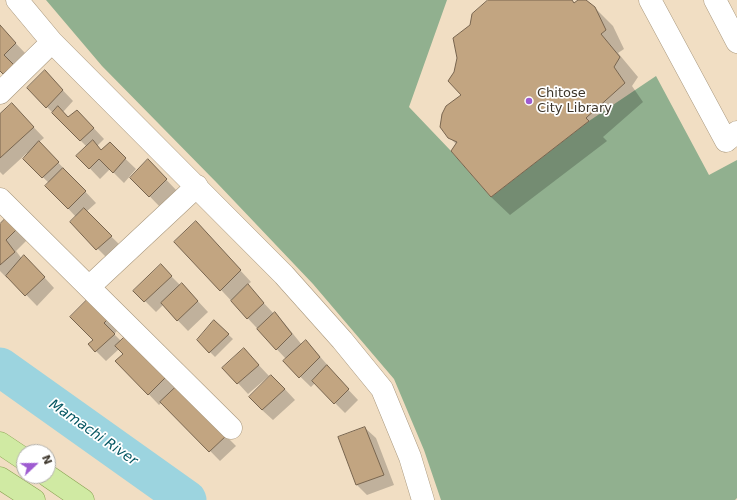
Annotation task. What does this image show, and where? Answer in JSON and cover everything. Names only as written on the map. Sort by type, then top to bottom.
[{"type":"main road","points":[[0,442],[16,453]]},
{"type":"main road","points":[[0,478],[34,500]]},
{"type":"main road","points":[[56,481],[84,500]]},
{"type":"street","points":[[17,0],[52,42],[284,275],[342,340],[382,389],[410,457],[423,500]]},
{"type":"street","points":[[650,0],[726,141],[737,132]]},
{"type":"street","points":[[715,0],[737,42]]},
{"type":"street","points":[[0,93],[52,42]]},
{"type":"street","points":[[89,287],[197,186]]},
{"type":"street","points":[[0,199],[231,428]]},
{"type":"green space","points":[[46,0],[447,0],[409,107],[451,151],[491,197],[589,121],[656,76],[709,175],[737,160],[737,498],[735,500],[441,500],[424,450],[394,379],[313,284],[217,183],[102,66]]},
{"type":"building","name":"Chitose City Library","points":[[488,0],[572,0],[574,3],[578,0],[586,0],[595,7],[606,30],[601,34],[620,57],[614,67],[625,83],[586,118],[589,121],[491,197],[451,151],[457,142],[448,138],[440,127],[442,114],[446,106],[461,95],[448,81],[454,72],[457,58],[453,38],[470,25],[472,14]]},
{"type":"building","points":[[0,25],[16,43],[4,55],[14,65],[3,74],[0,71]]},
{"type":"building","points":[[45,70],[63,90],[46,108],[27,88]]},
{"type":"building","points":[[12,103],[34,127],[0,158],[0,114]]},
{"type":"building","points":[[58,106],[68,117],[77,110],[94,128],[80,141],[52,113]]},
{"type":"building","points":[[93,140],[101,150],[110,142],[126,158],[113,173],[99,159],[89,169],[76,156]]},
{"type":"building","points":[[39,141],[59,162],[42,178],[23,159]]},
{"type":"building","points":[[148,159],[167,179],[149,197],[130,178]]},
{"type":"building","points":[[63,168],[86,191],[68,209],[45,186]]},
{"type":"building","points":[[84,208],[112,236],[96,250],[70,222]]},
{"type":"building","points":[[7,217],[18,228],[6,240],[15,252],[0,265],[0,224]]},
{"type":"building","points":[[196,221],[241,270],[220,291],[174,242]]},
{"type":"building","points":[[24,255],[45,277],[25,296],[6,276]]},
{"type":"building","points":[[161,264],[172,276],[144,302],[133,291]]},
{"type":"building","points":[[182,283],[198,301],[177,321],[161,303]]},
{"type":"building","points":[[248,284],[264,303],[247,319],[231,301]]},
{"type":"building","points":[[89,298],[109,318],[104,323],[115,334],[95,352],[88,344],[93,340],[70,317]]},
{"type":"building","points":[[275,312],[292,334],[276,350],[257,329]]},
{"type":"building","points":[[214,320],[229,334],[209,353],[197,340]]},
{"type":"building","points":[[128,334],[167,376],[148,395],[115,361],[123,354],[115,346]]},
{"type":"building","points":[[306,340],[320,357],[299,378],[283,361]]},
{"type":"building","points":[[244,348],[259,365],[237,384],[222,368]]},
{"type":"building","points":[[327,365],[349,389],[334,404],[312,381]]},
{"type":"building","points":[[271,375],[285,389],[262,410],[249,397]]},
{"type":"building","points":[[177,386],[227,435],[209,452],[160,402]]},
{"type":"building","points":[[365,427],[384,475],[356,485],[338,437]]},
{"type":"waterway","name":"Mamachi River","points":[[0,367],[187,500]]},
{"type":"place","name":"Chitose City Library","points":[[529,101]]}]
